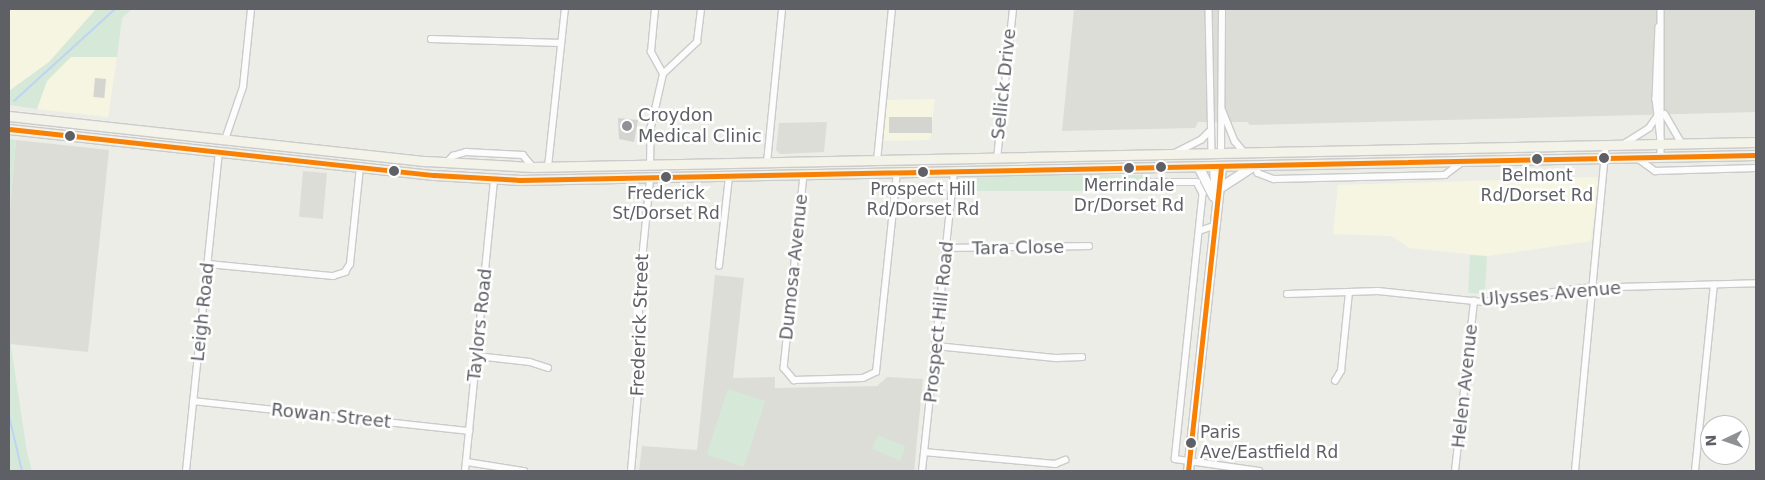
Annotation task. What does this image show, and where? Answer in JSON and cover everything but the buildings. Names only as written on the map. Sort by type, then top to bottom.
[{"type":"main road","points":[[9,116],[446,163],[533,167],[1756,142]]},
{"type":"main road","points":[[94,138],[96,126]]},
{"type":"main road","points":[[9,129],[360,167],[494,179],[729,177],[1756,155]]},
{"type":"main road","points":[[219,152],[225,140]]},
{"type":"main road","points":[[1478,148],[1478,161]]},
{"type":"main road","points":[[1189,468],[1222,186],[1216,153]]},
{"type":"main road","points":[[997,159],[998,171]]},
{"type":"main road","points":[[804,162],[804,175]]},
{"type":"main road","points":[[494,166],[494,179]]},
{"type":"main road","points":[[650,166],[650,178]]},
{"type":"main road","points":[[1222,186],[1255,166]]},
{"type":"main road","points":[[1217,220],[1218,167]]},
{"type":"main road","points":[[1199,168],[1216,203]]},
{"type":"street","points":[[225,140],[243,87],[251,9]]},
{"type":"street","points":[[548,167],[565,9]]},
{"type":"street","points":[[655,9],[651,52],[663,74]]},
{"type":"street","points":[[650,166],[651,127],[663,74],[697,42],[701,9]]},
{"type":"street","points":[[766,163],[782,9]]},
{"type":"street","points":[[877,161],[892,9]]},
{"type":"street","name":"Sellick Drive","points":[[997,159],[1012,9]]},
{"type":"street","points":[[1209,9],[1211,130],[1216,153]]},
{"type":"street","points":[[1216,153],[1220,105],[1222,9]]},
{"type":"street","points":[[1661,9],[1664,104],[1662,157]]},
{"type":"street","points":[[1661,9],[1656,118],[1662,144]]},
{"type":"street","points":[[432,39],[561,43]]},
{"type":"street","points":[[1664,104],[1668,124],[1682,144]]},
{"type":"street","points":[[1220,105],[1234,141],[1244,152]]},
{"type":"street","points":[[1622,145],[1649,128],[1656,118]]},
{"type":"street","points":[[1173,154],[1201,140],[1211,130]]},
{"type":"street","points":[[1575,471],[1595,287],[1606,145]]},
{"type":"street","name":"Leigh Road","points":[[186,471],[219,152]]},
{"type":"street","points":[[446,163],[453,156],[466,152],[523,156],[533,167]]},
{"type":"street","points":[[1636,157],[1655,171],[1756,168]]},
{"type":"street","points":[[1255,166],[1258,173],[1274,179],[1445,175],[1462,162]]},
{"type":"street","points":[[208,264],[333,276],[345,272],[350,264],[360,167]]},
{"type":"street","name":"Prospect Hill Road","points":[[922,471],[954,172]]},
{"type":"street","name":"Dumosa Avenue","points":[[804,175],[784,359],[785,374],[794,380],[868,378],[877,368],[898,173]]},
{"type":"street","points":[[719,266],[729,177]]},
{"type":"street","name":"Frederick Street","points":[[631,471],[642,348],[638,300],[650,178]]},
{"type":"street","name":"Taylors Road","points":[[466,471],[494,179]]},
{"type":"street","points":[[1146,182],[1191,181],[1201,185],[1199,231],[1174,451],[1177,461],[1189,468],[1259,471]]},
{"type":"street","points":[[1199,231],[1217,220]]},
{"type":"street","name":"Tara Close","points":[[947,248],[1089,246]]},
{"type":"street","name":"Ulysses Avenue","points":[[1287,294],[1391,292],[1474,301],[1595,287],[1756,283]]},
{"type":"street","points":[[1695,471],[1714,285]]},
{"type":"street","points":[[1335,381],[1341,371],[1349,292]]},
{"type":"street","name":"Helen Avenue","points":[[1455,471],[1474,301]]},
{"type":"street","points":[[936,346],[1057,358],[1082,357]]},
{"type":"street","points":[[477,356],[530,362],[548,368]]},
{"type":"street","name":"Rowan Street","points":[[193,402],[469,430]]},
{"type":"street","points":[[924,452],[1055,464],[1065,460]]},
{"type":"street","points":[[467,462],[524,471]]},
{"type":"shaded area","points":[[9,9],[96,9],[49,62],[9,91]]},
{"type":"shaded area","points":[[96,9],[132,9],[122,18],[117,57],[71,57],[47,81],[37,109],[9,105],[9,91],[49,62]]},
{"type":"shaded area","points":[[1074,9],[1756,9],[1756,112],[1250,125],[1247,122],[1198,122],[1195,128],[1062,131]]},
{"type":"shaded area","points":[[71,57],[117,57],[108,117],[37,109],[47,81]]},
{"type":"shaded area","points":[[935,99],[930,140],[882,141],[886,100]]},
{"type":"shaded area","points":[[827,122],[824,152],[780,154],[776,150],[779,123]]},
{"type":"shaded area","points":[[9,139],[16,140],[9,220]]},
{"type":"shaded area","points":[[16,140],[109,150],[88,352],[10,344],[9,220]]},
{"type":"shaded area","points":[[303,171],[327,173],[323,219],[299,217]]},
{"type":"shaded area","points":[[962,175],[1144,175],[1144,191],[962,191]]},
{"type":"shaded area","points":[[1599,177],[1591,241],[1487,256],[1409,248],[1392,236],[1333,234],[1338,185]]},
{"type":"shaded area","points":[[1470,255],[1487,256],[1485,294],[1468,293]]},
{"type":"shaded area","points":[[715,275],[744,278],[733,378],[775,377],[775,388],[877,386],[887,377],[923,379],[914,471],[639,471],[642,446],[697,450]]},
{"type":"shaded area","points":[[9,333],[27,452],[32,471],[9,471]]},
{"type":"shaded area","points":[[728,389],[765,401],[744,467],[707,455]]},
{"type":"shaded area","points":[[878,435],[906,447],[900,461],[872,449]]},
{"type":"waterway","points":[[14,101],[115,9]]},
{"type":"waterway","points":[[9,416],[22,471]]},
{"type":"transit line","points":[[9,129],[434,175],[520,180],[1756,155]]},
{"type":"transit line","points":[[1188,471],[1221,167]]},
{"type":"place","name":"Croydon Medical Clinic","points":[[627,126]]},
{"type":"place","name":"Belmont Rd/Dorset Rd","points":[[1537,159]]},
{"type":"place","name":"Merrindale Dr/Dorset Rd","points":[[1129,168]]},
{"type":"place","name":"Prospect Hill Rd/Dorset Rd","points":[[923,172]]},
{"type":"place","name":"Frederick St/Dorset Rd","points":[[666,177]]},
{"type":"place","name":"Paris Ave/Eastfield Rd","points":[[1191,443]]}]
